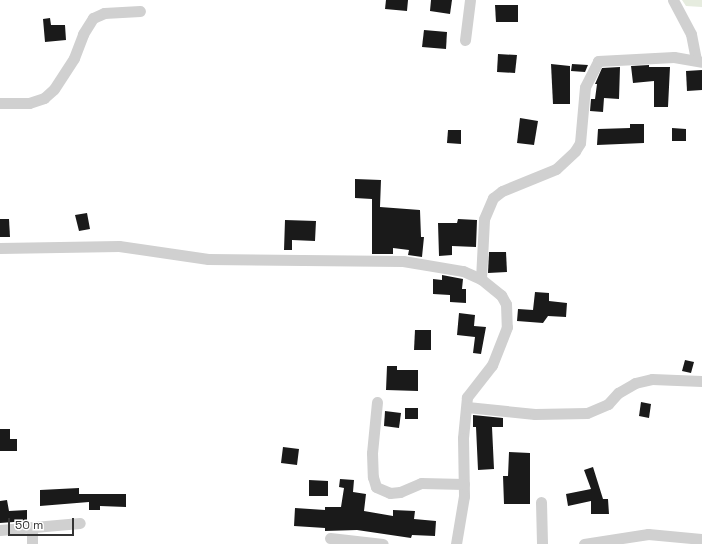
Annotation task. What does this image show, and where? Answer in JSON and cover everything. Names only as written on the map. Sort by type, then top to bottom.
[{"type":"street","points":[[466,40],[470,0]]},
{"type":"street","points":[[481,279],[484,219],[494,198],[502,191],[556,169],[575,151],[580,143],[585,87],[598,61],[674,57],[699,61],[691,34],[673,0]]},
{"type":"street","points":[[0,103],[29,103],[44,98],[54,89],[74,58],[83,34],[93,18],[104,13],[140,12]]},
{"type":"street","points":[[0,248],[119,246],[208,259],[396,261],[463,271],[481,279],[501,296],[506,304],[507,327],[498,354],[467,397],[463,438],[464,484],[456,544]]},
{"type":"street","points":[[467,407],[535,414],[587,413],[608,404],[618,393],[635,383],[652,379],[702,380]]},
{"type":"street","points":[[377,402],[372,453],[373,477],[376,487],[382,492],[390,493],[400,492],[421,483],[464,484]]},
{"type":"street","points":[[542,502],[542,544]]},
{"type":"street","points":[[0,530],[80,523]]},
{"type":"street","points":[[32,527],[32,544]]},
{"type":"street","points":[[584,544],[648,534],[702,539]]},
{"type":"street","points":[[330,538],[382,544]]},
{"type":"shaded area","points":[[682,0],[702,0],[702,7],[686,6]]},
{"type":"building","points":[[386,0],[408,0],[407,11],[385,9]]},
{"type":"building","points":[[431,0],[452,0],[450,14],[430,11]]},
{"type":"building","points":[[495,5],[518,5],[518,22],[496,22]]},
{"type":"building","points":[[50,18],[51,25],[65,25],[66,40],[45,42],[43,19]]},
{"type":"building","points":[[424,30],[447,32],[446,49],[422,47]]},
{"type":"building","points":[[498,54],[517,55],[515,73],[497,72]]},
{"type":"building","points":[[551,64],[570,66],[570,104],[553,104]]},
{"type":"building","points":[[572,64],[588,65],[585,72],[571,71]]},
{"type":"building","points":[[649,65],[649,67],[670,67],[668,107],[654,107],[654,81],[633,83],[631,66]]},
{"type":"building","points":[[620,67],[619,99],[604,98],[603,112],[590,111],[591,99],[595,99],[597,84],[595,84],[602,68]]},
{"type":"building","points":[[702,70],[702,90],[687,91],[686,71]]},
{"type":"building","points":[[520,118],[538,121],[534,145],[517,143]]},
{"type":"building","points":[[630,124],[644,124],[644,143],[597,145],[598,129],[630,128]]},
{"type":"building","points":[[672,128],[686,129],[686,141],[672,141]]},
{"type":"building","points":[[448,130],[461,130],[461,144],[447,143]]},
{"type":"building","points":[[355,179],[381,180],[380,207],[420,210],[421,237],[424,237],[422,257],[408,255],[409,250],[393,248],[393,254],[372,254],[372,199],[355,198]]},
{"type":"building","points":[[87,213],[90,229],[79,231],[75,215]]},
{"type":"building","points":[[0,219],[9,219],[10,237],[0,237]]},
{"type":"building","points":[[458,219],[477,220],[476,247],[452,246],[452,255],[439,256],[438,223],[457,223]]},
{"type":"building","points":[[285,220],[316,221],[315,241],[292,240],[292,250],[284,250]]},
{"type":"building","points":[[489,252],[506,252],[507,272],[488,273]]},
{"type":"building","points":[[442,275],[463,279],[462,289],[466,289],[466,303],[450,302],[450,295],[433,294],[433,279],[442,280]]},
{"type":"building","points":[[535,292],[549,293],[549,301],[567,303],[566,317],[548,316],[543,323],[517,321],[518,309],[533,310]]},
{"type":"building","points":[[459,313],[475,315],[474,326],[486,327],[481,354],[473,353],[475,337],[457,335]]},
{"type":"building","points":[[415,330],[431,330],[431,350],[414,350]]},
{"type":"building","points":[[685,360],[694,362],[691,373],[682,371]]},
{"type":"building","points":[[387,366],[397,366],[397,370],[418,370],[418,391],[386,390]]},
{"type":"building","points":[[641,402],[651,404],[649,418],[639,416]]},
{"type":"building","points":[[405,408],[418,408],[418,419],[405,419]]},
{"type":"building","points":[[385,411],[401,413],[399,428],[384,426]]},
{"type":"building","points":[[473,415],[503,418],[503,427],[492,427],[494,469],[478,470],[476,427],[473,427]]},
{"type":"building","points":[[0,429],[10,429],[10,439],[17,439],[17,451],[0,451]]},
{"type":"building","points":[[283,447],[299,449],[297,465],[281,463]]},
{"type":"building","points":[[509,452],[530,453],[530,504],[504,504],[503,476],[508,476]]},
{"type":"building","points":[[593,467],[603,499],[608,499],[609,514],[591,514],[591,501],[568,506],[566,494],[591,489],[584,470]]},
{"type":"building","points":[[340,479],[354,480],[353,492],[366,494],[364,511],[393,516],[393,510],[415,511],[414,519],[436,521],[435,536],[412,535],[411,538],[357,530],[325,531],[325,528],[294,526],[295,508],[325,510],[325,507],[341,507],[344,488],[339,487]]},
{"type":"building","points":[[309,480],[328,481],[328,496],[309,496]]},
{"type":"building","points":[[79,488],[79,494],[126,494],[126,507],[100,506],[100,510],[89,510],[89,502],[40,506],[40,490]]},
{"type":"building","points":[[7,500],[9,511],[27,510],[27,521],[0,523],[0,501]]}]
